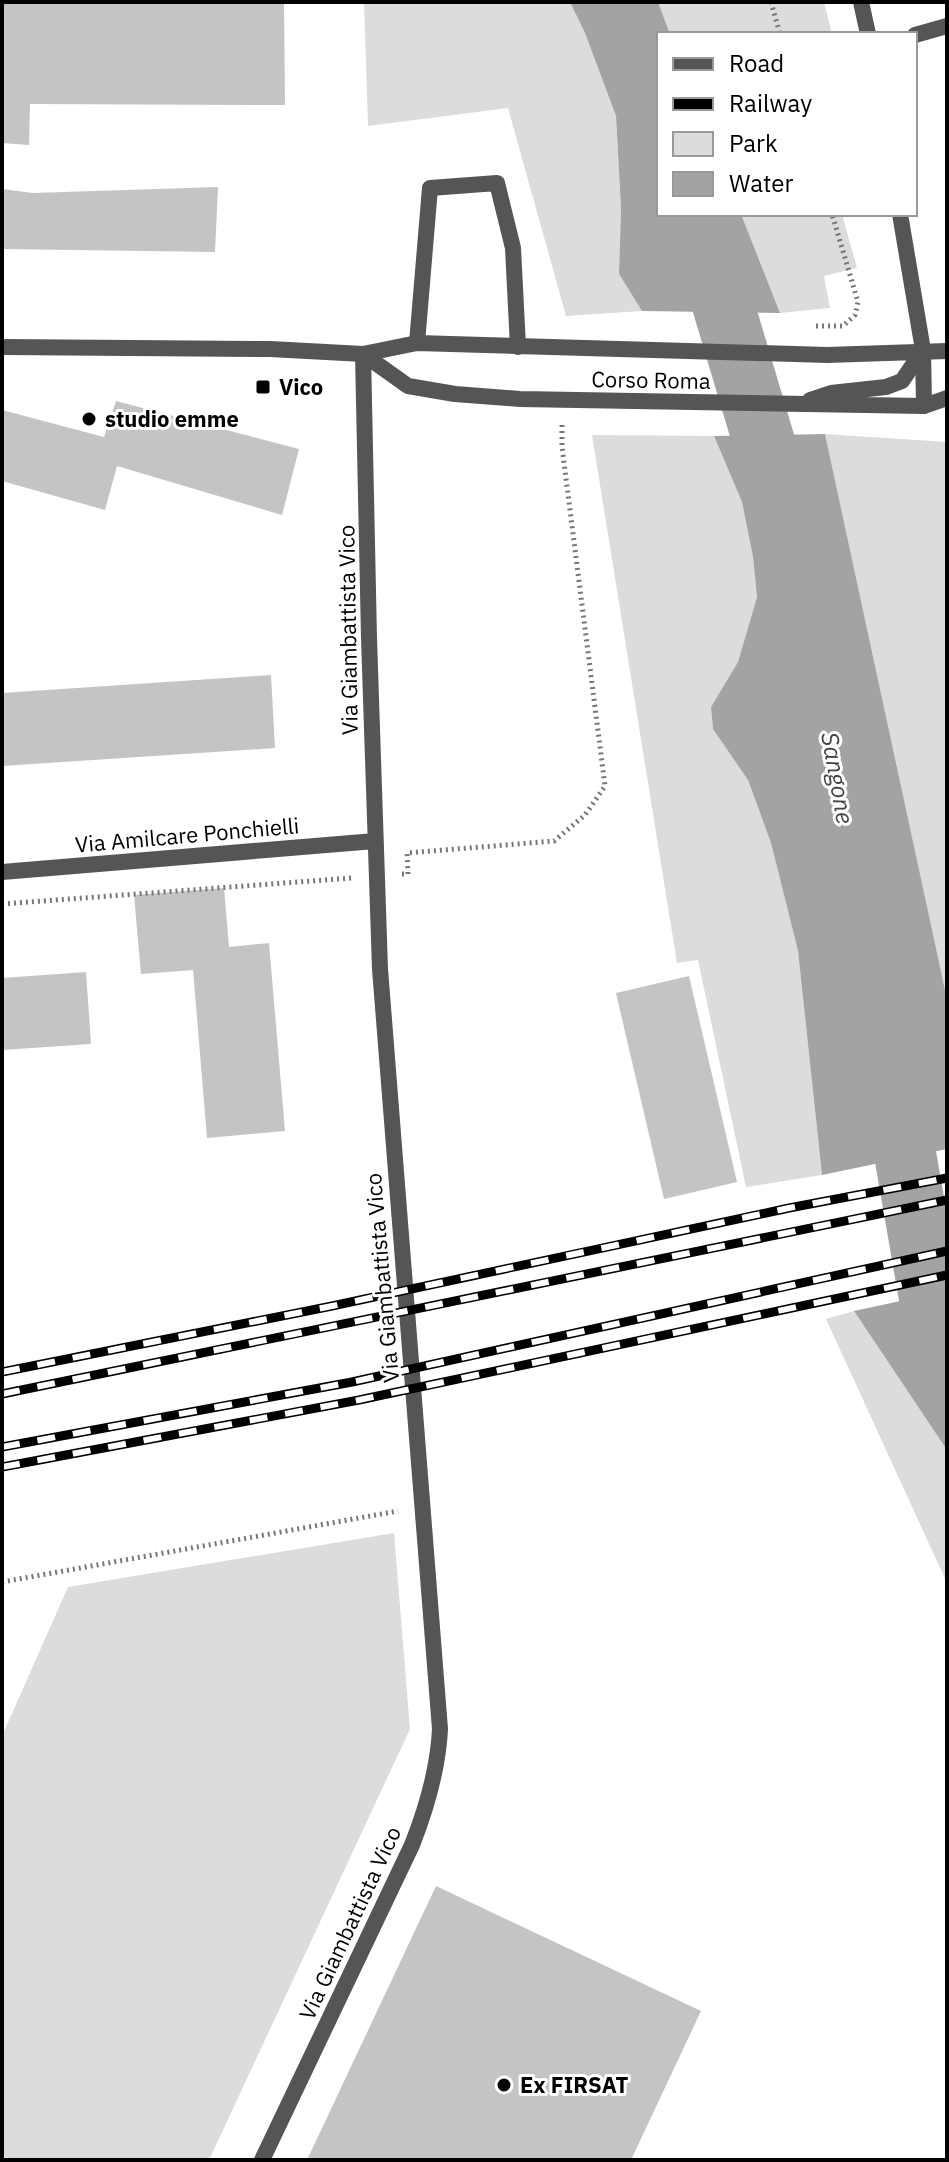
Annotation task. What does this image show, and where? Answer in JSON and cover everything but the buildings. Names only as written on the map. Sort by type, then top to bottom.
[{"type":"street","points":[[861,2],[868,32]]},
{"type":"street","points":[[917,34],[947,26]]},
{"type":"street","points":[[417,343],[430,188],[497,183],[513,248],[518,347]]},
{"type":"street","points":[[900,216],[923,350],[924,406],[947,409]]},
{"type":"street","name":"Corso Roma","points":[[2,347],[270,349],[363,354],[417,343],[827,355],[947,351]]},
{"type":"street","points":[[797,404],[831,393],[867,391],[902,381],[923,350]]},
{"type":"street","name":"Corso Roma","points":[[363,354],[408,386],[455,394],[596,402],[924,406],[947,398]]},
{"type":"street","name":"Via Giambattista Vico","points":[[262,2160],[412,1845],[439,1756],[440,1729],[380,969],[363,354]]},
{"type":"street","name":"Via Amilcare Ponchielli","points":[[2,872],[375,841]]},
{"type":"path","points":[[771,2],[779,32]]},
{"type":"path","points":[[818,326],[843,326],[855,315],[858,302],[833,216]]},
{"type":"path","points":[[408,874],[407,853],[554,841],[585,815],[605,786],[562,447]]},
{"type":"path","points":[[2,904],[342,879]]},
{"type":"path","points":[[2,1582],[423,1507]]},
{"type":"green space","points":[[364,2],[570,2],[616,116],[621,209],[619,274],[642,311],[566,316],[508,108],[368,126]]},
{"type":"green space","points":[[658,2],[824,2],[832,32],[669,32]]},
{"type":"green space","points":[[742,216],[843,216],[857,268],[824,276],[830,308],[780,313]]},
{"type":"green space","points":[[825,434],[947,442],[947,999]]},
{"type":"green space","points":[[592,435],[714,436],[742,502],[757,597],[738,662],[711,707],[713,728],[748,780],[771,843],[798,951],[822,1175],[746,1187],[698,960],[677,963]]},
{"type":"green space","points":[[854,1311],[947,1450],[947,1583],[826,1319]]},
{"type":"green space","points":[[394,1533],[410,1729],[209,2160],[2,2160],[2,1736],[68,1587]]},
{"type":"water","points":[[570,2],[658,2],[669,32],[657,32],[657,216],[742,216],[780,313],[642,311],[619,274],[621,209],[616,116]]},
{"type":"water","points":[[825,434],[947,999],[947,1149],[822,1175],[798,951],[771,843],[748,780],[713,729],[711,707],[738,662],[757,597],[742,502],[714,436]]},
{"type":"water","points":[[947,1291],[947,1450],[854,1311]]},
{"type":"waterway","name":"Sangone","points":[[697,216],[786,516]]},
{"type":"waterway","name":"Sangone","points":[[891,1073],[934,1321],[947,1349]]},
{"type":"railway","points":[[2,1372],[947,1178]]},
{"type":"railway","points":[[2,1394],[947,1200]]},
{"type":"railway","points":[[2,1447],[352,1382],[947,1251]]},
{"type":"railway","points":[[2,1467],[359,1400],[947,1275]]},
{"type":"place","name":"Vico","points":[[263,387]]},
{"type":"place","name":"studio emme","points":[[89,419]]},
{"type":"place","name":"Ex FIRSAT","points":[[504,2085]]}]
